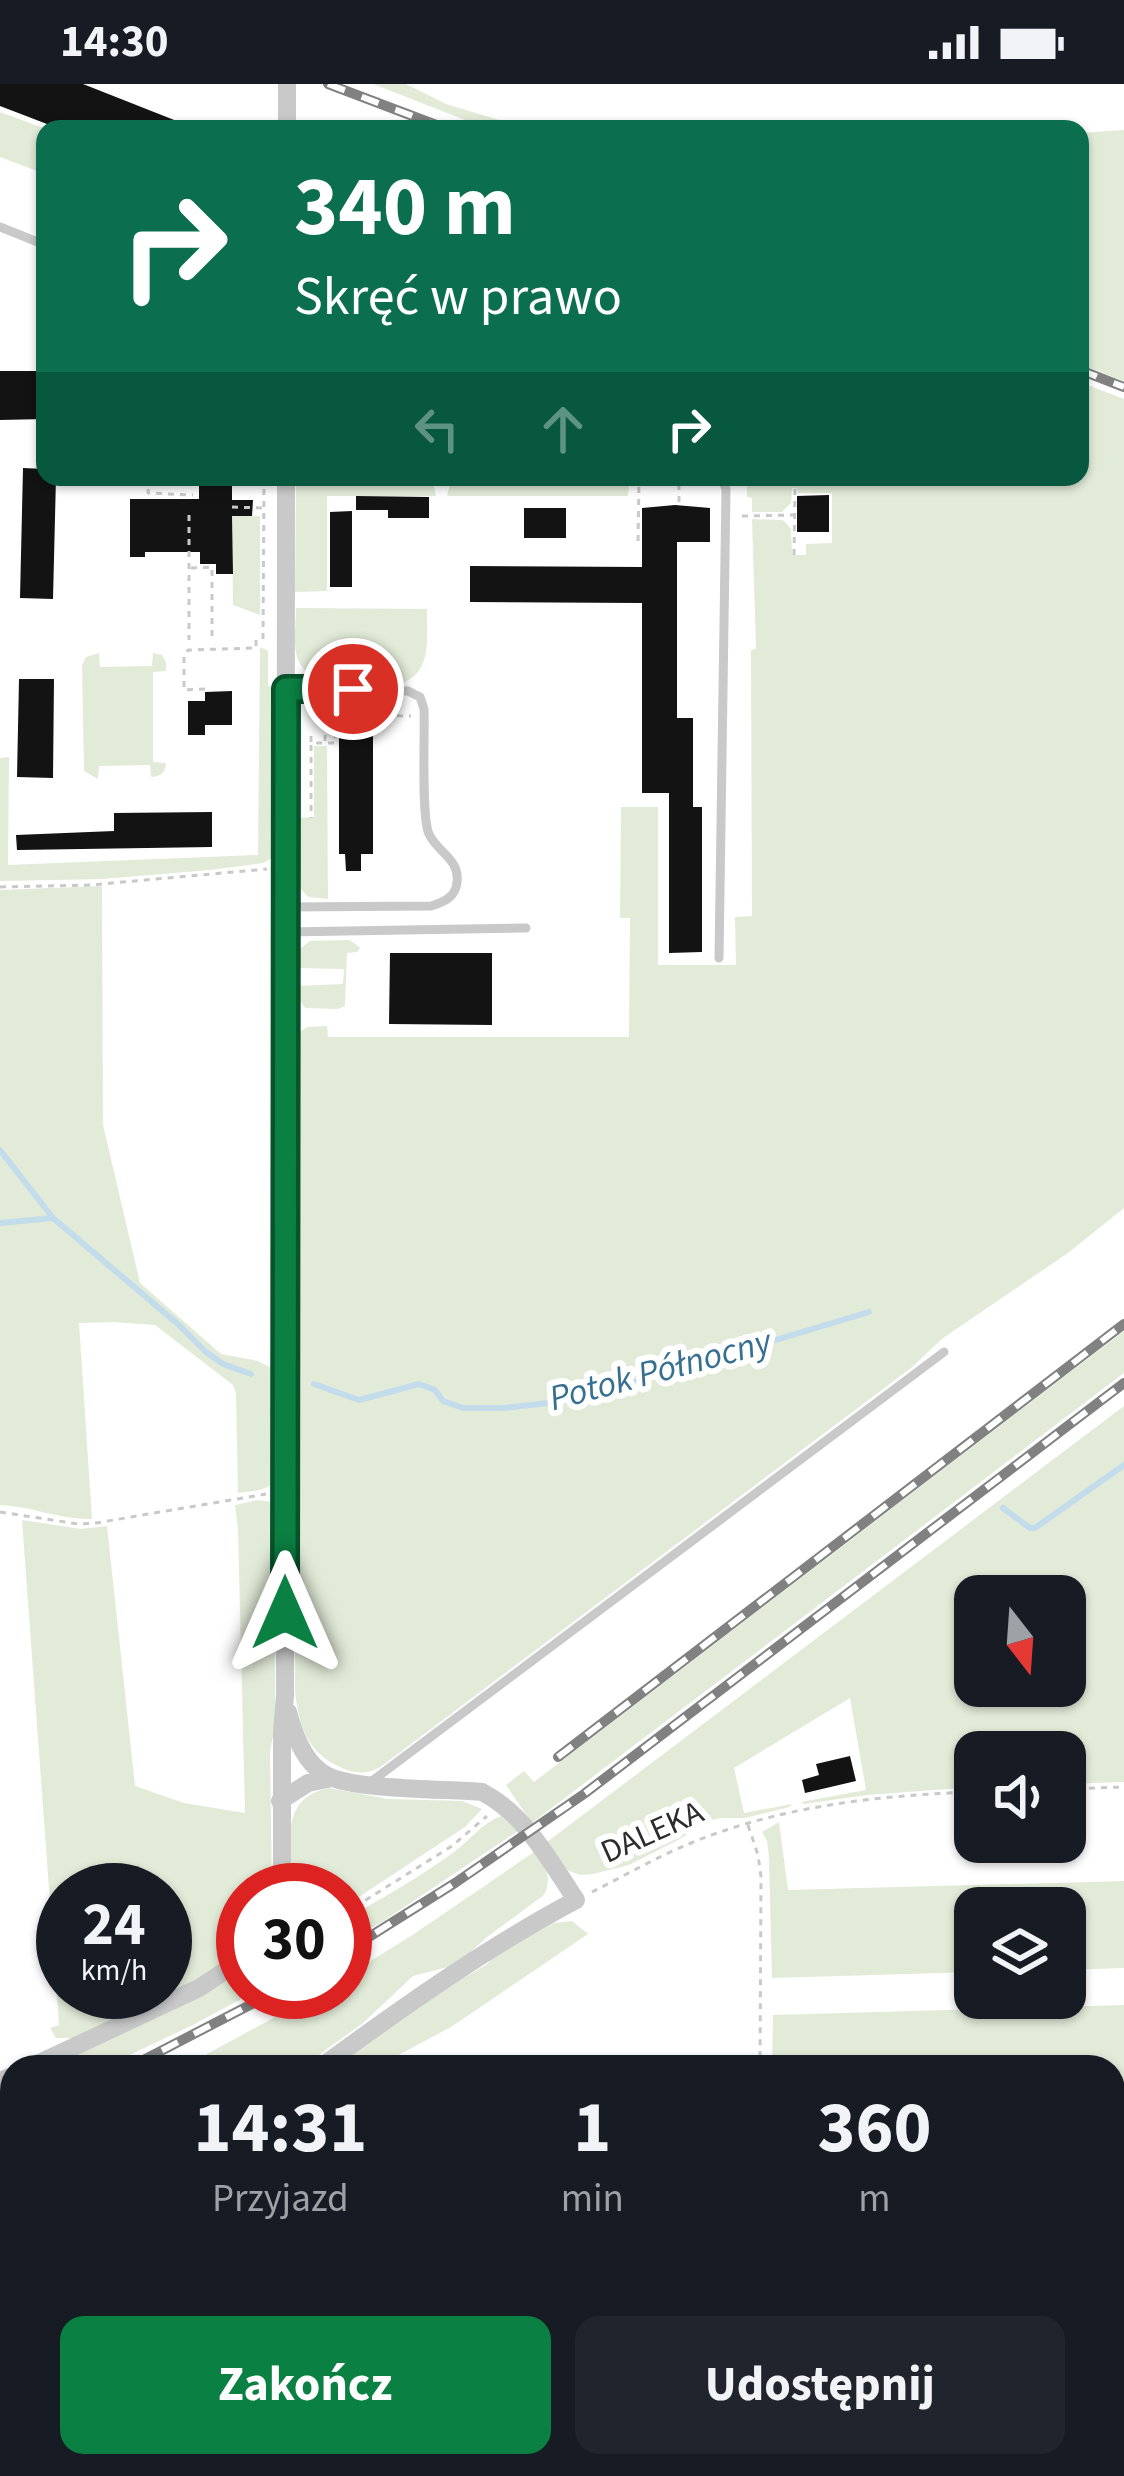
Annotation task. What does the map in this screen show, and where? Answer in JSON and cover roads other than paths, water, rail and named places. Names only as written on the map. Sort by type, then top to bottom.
[{"type":"street","points":[[287,84],[287,120]]},
{"type":"street","points":[[283,1863],[286,486]]},
{"type":"street","points":[[285,1695],[293,1732],[322,1773],[368,1784]]},
{"type":"street","points":[[280,1802],[308,1783],[332,1778]]},
{"type":"street","name":"DALEKA","points":[[337,2055],[412,2000],[576,1900],[502,1803],[482,1792],[368,1784]]},
{"type":"street","points":[[57,2055],[216,1977]]},
{"type":"lane","points":[[0,227],[36,241]]},
{"type":"lane","points":[[719,958],[725,486]]},
{"type":"lane","points":[[286,689],[415,693],[422,700],[427,832],[457,871],[457,889],[451,897],[431,905],[286,907]]},
{"type":"lane","points":[[286,932],[526,928]]},
{"type":"lane","points":[[368,1784],[944,1352]]},
{"type":"waterway","points":[[0,1150],[53,1218]]},
{"type":"waterway","name":"Potok Północny","points":[[0,1223],[53,1218],[206,1352],[251,1374]]},
{"type":"waterway","name":"Potok Północny","points":[[314,1384],[359,1400],[419,1384],[463,1408],[575,1400],[869,1312]]},
{"type":"waterway","name":"Potok Północny","points":[[1003,1508],[1035,1528],[1124,1465]]},
{"type":"railway","points":[[328,84],[423,120]]},
{"type":"railway","points":[[1089,373],[1124,387]]},
{"type":"railway","points":[[558,1757],[1124,1324]]},
{"type":"railway","points":[[372,1935],[584,1794],[1124,1383]]},
{"type":"railway","points":[[153,2055],[223,2019]]}]
